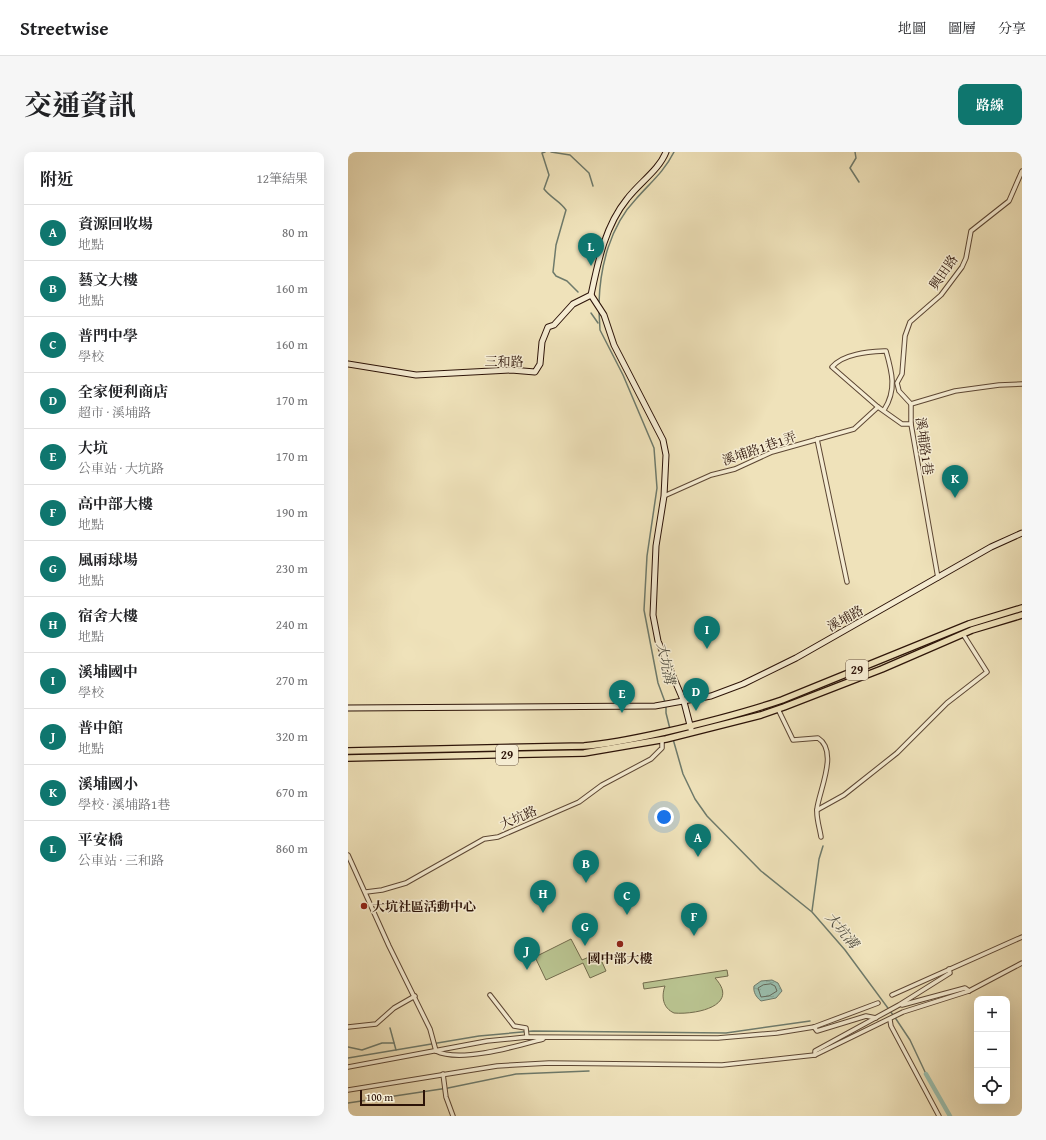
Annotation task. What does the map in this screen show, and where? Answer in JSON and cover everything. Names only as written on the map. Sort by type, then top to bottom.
[{"type":"main road","name":"29","points":[[348,751],[584,746],[603,744],[682,728],[782,700],[969,624],[1022,608]]},
{"type":"main road","name":"29","points":[[348,758],[584,753],[683,735],[778,710],[882,669],[963,634],[1022,615]]},
{"type":"street","points":[[666,152],[660,162],[626,199],[616,215],[600,252],[592,298],[604,314],[614,345],[664,440],[666,455],[664,496],[656,546],[653,615],[658,641],[684,702],[692,733]]},
{"type":"street","name":"興田路","points":[[910,322],[941,295],[962,267],[966,258],[971,231],[1009,201],[1022,171]]},
{"type":"street","name":"三和路","points":[[348,364],[416,375],[511,370],[535,372],[540,364],[542,342],[548,327],[554,326],[573,304],[592,298]]},
{"type":"street","name":"溪埔路1巷","points":[[910,322],[905,336],[902,374],[897,383],[899,391],[910,404],[911,424],[938,578]]},
{"type":"street","points":[[884,410],[889,402],[893,375],[886,351],[862,354],[837,361],[832,367],[878,407],[902,424],[911,424]]},
{"type":"street","points":[[910,404],[955,391],[998,385],[1022,384]]},
{"type":"street","name":"溪埔路1巷1弄","points":[[664,496],[711,475],[735,469],[772,452],[854,429],[878,407]]},
{"type":"street","points":[[817,439],[847,582]]},
{"type":"street","name":"溪埔路","points":[[348,708],[655,706],[711,696],[766,674],[858,624],[991,547],[1022,533]]},
{"type":"street","points":[[817,810],[844,795],[897,753],[947,703],[987,672],[963,634]]},
{"type":"street","points":[[778,710],[793,740],[818,738],[824,746],[828,766],[817,810],[821,837]]},
{"type":"street","points":[[662,732],[664,739]]},
{"type":"street","name":"大坑路","points":[[366,892],[382,890],[406,883],[479,842],[505,834],[579,802],[602,785],[651,759],[662,748],[664,739]]},
{"type":"street","points":[[348,855],[366,892],[389,946],[430,1029],[436,1051]]},
{"type":"street","points":[[892,995],[1022,936]]},
{"type":"street","points":[[348,1090],[497,1066],[549,1063],[722,1065],[815,1055],[890,1020],[903,1012],[969,991],[1022,963]]},
{"type":"street","points":[[815,1055],[815,1051],[876,1018],[950,973],[949,969]]},
{"type":"street","points":[[898,1005],[913,1003],[965,988],[969,991]]},
{"type":"street","points":[[490,995],[514,1026],[526,1028],[527,1037]]},
{"type":"street","points":[[348,1027],[376,1024],[394,1008],[415,996]]},
{"type":"street","points":[[348,1067],[486,1041],[527,1037],[718,1038],[777,1033],[814,1027],[878,1003]]},
{"type":"street","points":[[814,1027],[817,1031],[866,1016],[876,1018]]},
{"type":"street","points":[[890,1020],[891,1026],[939,1116]]},
{"type":"street","points":[[436,1051],[443,1054],[484,1053],[548,1037]]},
{"type":"street","points":[[443,1074],[446,1096],[452,1116]]},
{"type":"green space","points":[[571,939],[582,960],[598,953],[606,971],[590,978],[583,963],[546,980],[535,957]]},
{"type":"green space","points":[[727,970],[728,976],[715,978],[722,988],[723,996],[719,1002],[712,1007],[703,1010],[674,1013],[667,1008],[664,1002],[663,994],[665,986],[644,989],[643,983]]},
{"type":"water","points":[[772,980],[778,983],[782,991],[776,998],[761,1001],[755,994],[754,986],[761,981]]},
{"type":"waterway","points":[[545,152],[542,153],[549,175],[544,189],[566,210],[556,245],[553,272],[556,276],[567,281],[578,292]]},
{"type":"waterway","points":[[551,152],[570,155],[589,173],[593,186]]},
{"type":"waterway","name":"大坑溝","points":[[599,303],[604,261],[613,234],[627,210],[661,171],[674,152]]},
{"type":"waterway","points":[[855,152],[856,158],[850,168],[859,182]]},
{"type":"waterway","name":"大坑溝","points":[[599,311],[600,330],[623,375],[654,448],[657,488],[647,556],[644,610],[658,683],[665,702]]},
{"type":"waterway","points":[[591,313],[598,323]]},
{"type":"waterway","name":"大坑溝","points":[[666,706],[670,729]]},
{"type":"waterway","name":"大坑溝","points":[[673,739],[683,774],[695,799],[707,816],[761,871],[812,912],[845,950],[910,1040],[926,1074]]},
{"type":"waterway","points":[[812,911],[819,859],[823,846]]},
{"type":"waterway","points":[[348,1058],[479,1036],[533,1031],[726,1033],[810,1021]]},
{"type":"waterway","points":[[390,1028],[396,1050]]},
{"type":"waterway","points":[[348,1047],[362,1050],[382,1043],[394,1043]]},
{"type":"waterway","points":[[348,1103],[448,1088],[516,1074],[589,1071]]},
{"type":"waterway","name":"大坑溝","points":[[926,1074],[950,1116]]},
{"type":"place","name":"平安橋","points":[[591,266]]},
{"type":"place","name":"溪埔國小","points":[[955,498]]},
{"type":"place","name":"溪埔國中","points":[[707,649]]},
{"type":"place","name":"全家便利商店","points":[[696,711]]},
{"type":"place","name":"大坑","points":[[622,713]]},
{"type":"place","name":"資源回收場","points":[[698,857]]},
{"type":"place","name":"藝文大樓","points":[[586,883]]},
{"type":"place","name":"大坑社區活動中心","points":[[364,906]]},
{"type":"place","name":"宿舍大樓","points":[[543,913]]},
{"type":"place","name":"普門中學","points":[[627,915]]},
{"type":"place","name":"高中部大樓","points":[[694,936]]},
{"type":"place","name":"國中部大樓","points":[[620,944]]},
{"type":"place","name":"風雨球場","points":[[585,946]]},
{"type":"place","name":"普中館","points":[[527,970]]}]
